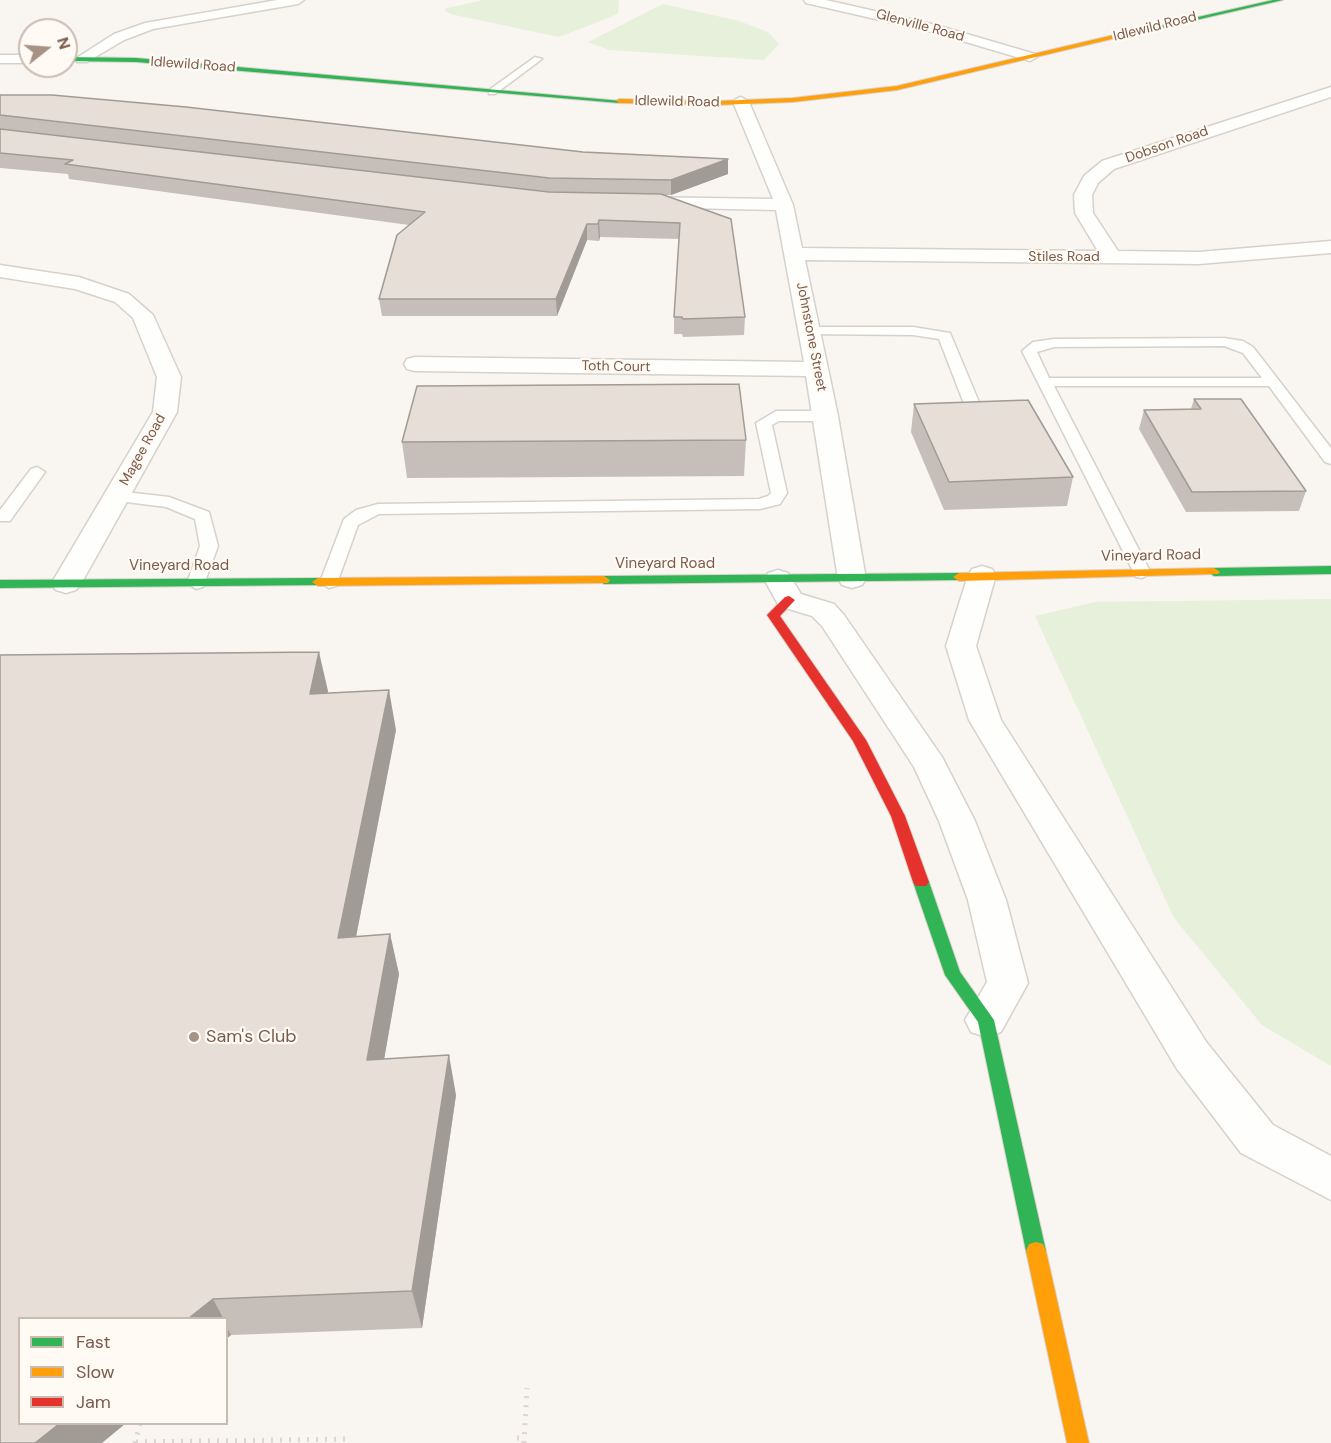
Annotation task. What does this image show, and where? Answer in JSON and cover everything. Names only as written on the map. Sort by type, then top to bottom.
[{"type":"street","points":[[82,59],[119,37],[150,26],[298,0]]},
{"type":"street","name":"Glenville Road","points":[[810,0],[936,29],[1030,57]]},
{"type":"street","name":"Idlewild Road","points":[[78,59],[227,67],[610,101],[741,102],[875,92],[1240,7],[1280,0]]},
{"type":"street","points":[[0,59],[18,59]]},
{"type":"street","name":"Dobson Road","points":[[1112,257],[1084,213],[1083,195],[1090,180],[1108,165],[1331,92]]},
{"type":"street","name":"Johnstone Street","points":[[741,102],[784,205],[796,254],[826,416],[852,579]]},
{"type":"street","points":[[620,202],[784,205]]},
{"type":"street","name":"Stiles Road","points":[[796,254],[1210,257],[1331,247]]},
{"type":"street","name":"Magee Road","points":[[0,271],[79,283],[122,298],[142,315],[169,377],[165,412],[66,584]]},
{"type":"street","name":"Toth Court","points":[[415,364],[817,369]]},
{"type":"street","name":"Vineyard Road","points":[[0,584],[328,582],[784,590],[852,579],[1331,570]]},
{"type":"street","points":[[982,575],[961,646],[985,720],[1192,1056],[1257,1139],[1331,1179]]},
{"type":"street","points":[[986,1020],[1008,983],[987,900],[957,821],[930,765],[833,621],[823,610],[784,590],[773,615],[859,740],[898,816],[953,975],[986,1020],[1078,1443]]},
{"type":"lane","points":[[492,92],[538,59]]},
{"type":"lane","points":[[810,331],[914,331],[945,336],[976,414]]},
{"type":"lane","points":[[1142,573],[1029,351],[1038,345],[1212,342],[1238,344],[1248,350],[1331,459]]},
{"type":"lane","points":[[1044,382],[1273,382]]},
{"type":"lane","points":[[328,582],[350,523],[362,514],[378,508],[760,504],[774,500],[779,493],[764,423],[776,416],[826,416]]},
{"type":"lane","points":[[0,516],[4,517],[37,472]]},
{"type":"lane","points":[[117,496],[169,502],[203,516],[209,546],[196,583]]},
{"type":"path","points":[[517,1438],[524,1441],[526,1388]]},
{"type":"path","points":[[140,1425],[136,1443],[350,1439]]},
{"type":"green space","points":[[483,0],[619,0],[618,14],[559,37],[450,14],[444,9]]},
{"type":"green space","points":[[663,4],[739,21],[768,32],[779,44],[764,60],[609,50],[588,42]]},
{"type":"green space","points":[[1331,599],[1331,1066],[1262,1025],[1174,918],[1035,616],[1095,602]]},
{"type":"building","points":[[0,95],[52,95],[186,107],[583,152],[728,159],[671,180],[549,178],[0,115]]},
{"type":"building","points":[[0,129],[549,192],[661,194],[731,219],[745,317],[683,319],[674,317],[680,223],[599,220],[598,224],[587,224],[556,299],[379,299],[397,235],[425,212],[65,164],[73,160],[0,153]]},
{"type":"building","points":[[739,384],[746,440],[402,442],[417,386]]},
{"type":"building","points":[[1194,399],[1241,399],[1306,491],[1192,492],[1144,410],[1201,409]]},
{"type":"building","points":[[1028,400],[1073,477],[949,482],[914,404]]},
{"type":"building","name":"Sam's Club","points":[[319,652],[310,694],[389,690],[338,938],[390,934],[367,1060],[449,1055],[412,1291],[213,1299],[190,1317],[18,1317],[18,1425],[58,1425],[35,1443],[0,1443],[0,655]]},
{"type":"traffic: fast","points":[[1135,32],[1280,0]]},
{"type":"traffic: fast","points":[[78,59],[136,60],[619,101]]},
{"type":"traffic: fast","points":[[1214,572],[1331,570]]},
{"type":"traffic: fast","points":[[604,580],[959,577]]},
{"type":"traffic: fast","points":[[0,584],[318,582]]},
{"type":"traffic: fast","points":[[921,882],[953,975],[986,1020],[1036,1251]]},
{"type":"traffic: slow","points":[[619,101],[717,103],[793,100],[897,88],[1135,32]]},
{"type":"traffic: slow","points":[[959,577],[1214,572]]},
{"type":"traffic: slow","points":[[318,582],[604,580]]},
{"type":"traffic: slow","points":[[1036,1251],[1078,1443]]},
{"type":"traffic: jam","points":[[789,600],[773,615],[859,740],[898,816],[921,882]]},
{"type":"place","name":"Sam's Club","points":[[194,1037]]}]
